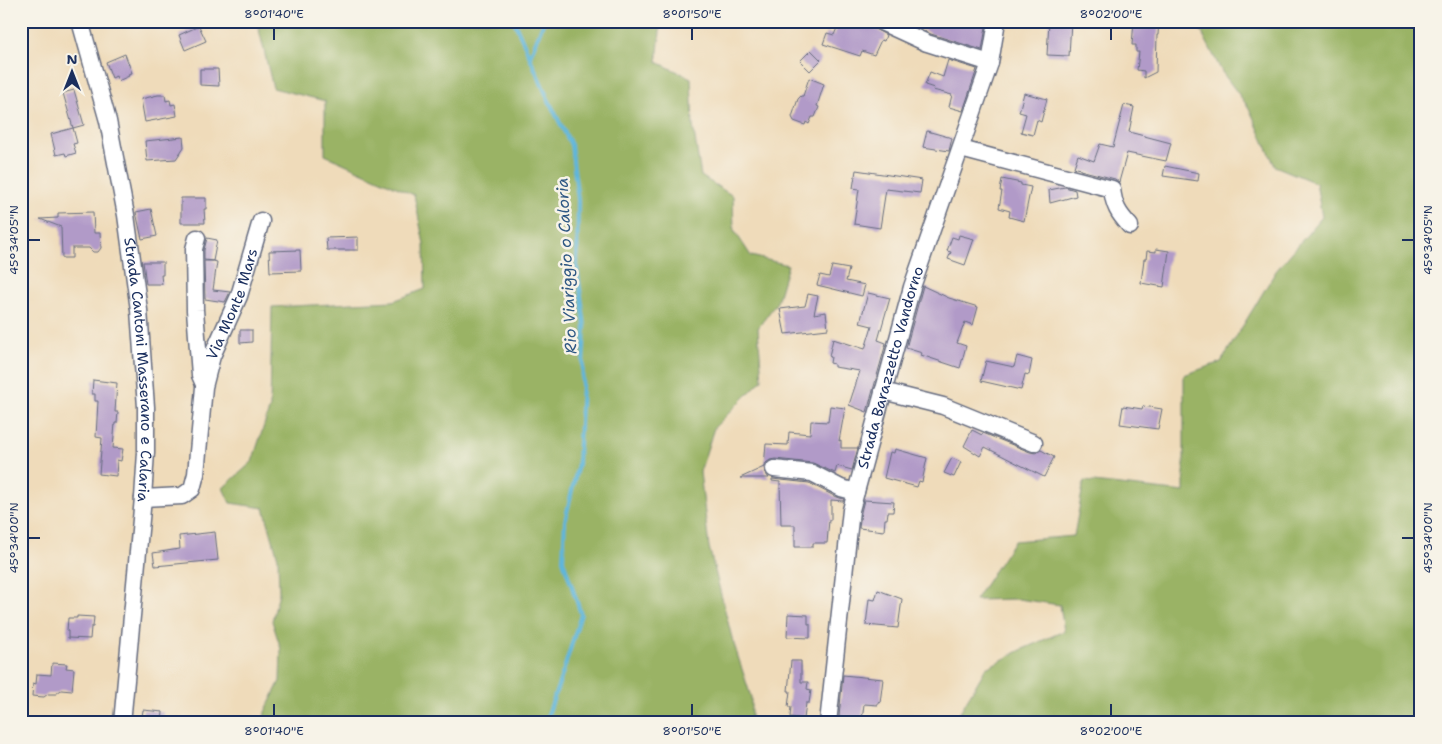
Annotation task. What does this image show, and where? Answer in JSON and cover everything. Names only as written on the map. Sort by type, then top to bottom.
[{"type":"street","name":"Strada Cantoni Masserano e Calaria","points":[[80,21],[108,121],[126,215],[139,310],[146,407],[143,498],[122,723]]},
{"type":"street","points":[[880,21],[927,44],[990,63]]},
{"type":"street","name":"Strada Barazzetto Vandorno","points":[[828,723],[851,510],[912,287],[990,63],[997,21]]},
{"type":"street","points":[[961,149],[1112,189],[1114,204],[1120,215],[1130,226]]},
{"type":"street","name":"Via Monte Mars","points":[[143,498],[182,496],[192,489],[196,474],[204,387],[212,356],[239,296],[260,221]]},
{"type":"street","name":"Via Monte Mars","points":[[197,238],[194,249],[195,310],[200,375],[204,387]]},
{"type":"street","points":[[883,391],[943,406],[1034,443]]},
{"type":"street","points":[[774,469],[812,474],[841,488],[856,492]]},
{"type":"green space","points":[[257,21],[661,21],[657,62],[691,78],[693,126],[701,176],[733,196],[734,230],[751,256],[788,265],[777,302],[758,328],[762,380],[714,428],[700,472],[709,547],[732,638],[751,697],[751,723],[264,723],[265,712],[280,681],[281,649],[272,621],[279,593],[278,558],[264,508],[230,503],[223,488],[252,462],[270,407],[272,307],[393,301],[425,289],[424,244],[414,195],[325,155],[325,101],[273,88]]},
{"type":"green space","points":[[1196,21],[1421,21],[1421,723],[961,723],[960,712],[986,668],[1064,631],[1060,605],[1018,599],[975,600],[1014,541],[1074,536],[1084,481],[1184,492],[1184,375],[1221,362],[1276,271],[1322,217],[1316,183],[1275,166],[1249,108],[1222,72]]},
{"type":"building","points":[[840,21],[869,21],[871,27],[886,35],[884,41],[881,40],[874,55],[862,51],[860,56],[823,44],[827,33],[834,35]]},
{"type":"building","points":[[904,21],[987,21],[982,50],[931,34]]},
{"type":"building","points":[[1049,21],[1071,21],[1069,56],[1047,55]]},
{"type":"building","points":[[1134,21],[1159,21],[1156,72],[1144,78],[1144,71],[1137,70],[1139,52],[1136,52],[1136,45],[1132,45]]},
{"type":"building","points":[[199,26],[206,41],[185,50],[179,35]]},
{"type":"building","points":[[811,50],[821,60],[810,71],[800,61]]},
{"type":"building","points":[[125,54],[132,73],[118,81],[116,76],[112,78],[106,62]]},
{"type":"building","points":[[948,60],[977,69],[963,111],[949,107],[952,95],[933,90],[934,88],[925,85],[930,72],[943,77]]},
{"type":"building","points":[[200,69],[218,69],[219,86],[200,85]]},
{"type":"building","points":[[809,78],[824,84],[815,117],[812,117],[809,124],[806,122],[805,125],[794,121],[792,117],[798,99],[803,96]]},
{"type":"building","points":[[74,90],[84,125],[73,128],[63,93]]},
{"type":"building","points":[[1024,93],[1047,99],[1041,122],[1037,120],[1033,135],[1021,132],[1026,114],[1019,112]]},
{"type":"building","points":[[165,95],[166,101],[170,100],[171,105],[175,104],[177,116],[145,122],[141,99]]},
{"type":"building","points":[[1124,105],[1134,107],[1129,132],[1171,143],[1166,161],[1127,153],[1119,182],[1115,179],[1074,167],[1078,155],[1094,161],[1100,144],[1113,147]]},
{"type":"building","points":[[73,128],[77,143],[73,144],[76,153],[66,156],[65,153],[56,155],[51,134]]},
{"type":"building","points":[[927,131],[952,138],[949,151],[923,147]]},
{"type":"building","points":[[183,137],[184,147],[176,159],[147,161],[145,141]]},
{"type":"building","points":[[1165,166],[1199,173],[1198,181],[1163,176]]},
{"type":"building","points":[[856,170],[922,180],[920,193],[886,189],[880,228],[854,224],[859,189],[853,188]]},
{"type":"building","points":[[1002,179],[1031,187],[1024,221],[1009,217],[1010,211],[999,208]]},
{"type":"building","points":[[1065,187],[1075,190],[1076,196],[1050,203],[1049,190]]},
{"type":"building","points":[[181,198],[206,198],[206,209],[204,209],[205,223],[181,223]]},
{"type":"building","points":[[151,209],[157,236],[142,239],[136,212]]},
{"type":"building","points":[[93,212],[94,233],[100,233],[101,248],[98,252],[93,252],[89,248],[72,248],[72,258],[62,258],[61,227],[40,219],[58,218],[58,213]]},
{"type":"building","points":[[959,235],[974,239],[965,265],[948,259],[951,252],[947,251],[952,237],[958,239]]},
{"type":"building","points":[[358,237],[358,250],[327,250],[326,238]]},
{"type":"building","points":[[207,238],[217,240],[213,261],[204,260]]},
{"type":"building","points":[[1156,249],[1169,251],[1164,287],[1141,283],[1147,251],[1156,252]]},
{"type":"building","points":[[300,250],[301,271],[270,272],[269,251]]},
{"type":"building","points":[[204,261],[217,262],[213,290],[230,292],[225,302],[205,299]]},
{"type":"building","points":[[143,262],[163,262],[162,284],[146,284]]},
{"type":"building","points":[[832,266],[849,269],[846,281],[865,285],[862,296],[817,285],[820,275],[829,277]]},
{"type":"building","points":[[923,286],[949,298],[978,307],[973,325],[965,322],[957,343],[966,346],[960,368],[906,348]]},
{"type":"building","points":[[868,293],[890,298],[878,340],[886,343],[867,412],[849,405],[860,371],[834,367],[834,364],[830,363],[831,357],[829,356],[833,339],[865,349],[872,326],[860,323]]},
{"type":"building","points":[[808,294],[818,296],[814,314],[826,312],[828,329],[785,334],[780,309],[805,306]]},
{"type":"building","points":[[240,330],[252,330],[252,342],[240,343]]},
{"type":"building","points":[[1017,356],[1032,360],[1029,375],[1025,374],[1021,390],[981,381],[986,361],[1014,367]]},
{"type":"building","points":[[93,380],[117,383],[115,412],[118,412],[113,448],[123,449],[121,461],[117,460],[116,476],[99,474],[102,438],[96,437],[98,401],[95,401],[95,394],[92,394]]},
{"type":"building","points":[[830,406],[845,408],[839,441],[841,440],[841,448],[858,448],[852,470],[837,466],[835,473],[813,463],[775,459],[770,460],[764,467],[766,444],[788,445],[789,432],[810,434],[811,421],[828,422]]},
{"type":"building","points":[[1123,406],[1142,409],[1143,406],[1162,409],[1158,429],[1120,424]]},
{"type":"building","points":[[972,430],[1030,452],[1036,453],[1041,450],[1054,457],[1044,477],[985,447],[980,456],[964,446]]},
{"type":"building","points":[[895,449],[927,458],[922,482],[919,481],[917,487],[884,478],[890,452],[894,453]]},
{"type":"building","points":[[952,458],[961,462],[954,477],[944,473]]},
{"type":"building","points":[[764,467],[765,473],[769,478],[740,478]]},
{"type":"building","points":[[772,479],[809,483],[836,497],[844,499],[843,501],[831,500],[831,520],[829,520],[827,543],[813,543],[813,547],[795,547],[795,525],[781,525],[780,482],[772,481]]},
{"type":"building","points":[[864,500],[894,502],[893,512],[888,512],[887,519],[885,519],[884,531],[859,528]]},
{"type":"building","points":[[215,532],[218,560],[155,566],[153,553],[180,549],[179,536]]},
{"type":"building","points":[[878,590],[902,599],[898,628],[866,625],[869,599],[875,600]]},
{"type":"building","points":[[788,614],[808,615],[810,638],[787,637]]},
{"type":"building","points":[[77,616],[94,617],[90,639],[68,638],[68,618],[77,618]]},
{"type":"building","points":[[791,661],[801,661],[801,682],[808,682],[807,689],[811,690],[809,703],[806,703],[804,719],[790,717],[791,707],[788,707],[790,691],[788,691]]},
{"type":"building","points":[[52,663],[67,664],[66,668],[74,669],[72,691],[61,690],[56,694],[48,694],[44,697],[32,696],[33,683],[36,684],[37,674],[51,675]]},
{"type":"building","points":[[843,675],[883,679],[880,703],[878,702],[878,705],[864,704],[862,720],[839,717]]},
{"type":"building","points":[[143,710],[163,712],[162,723],[141,723]]},
{"type":"waterway","name":"Rio Viariggio o Caloria","points":[[514,21],[549,101],[571,145],[578,200],[577,267],[585,326],[578,464],[565,521],[563,560],[581,614],[545,723]]},
{"type":"waterway","points":[[530,56],[544,21]]}]
